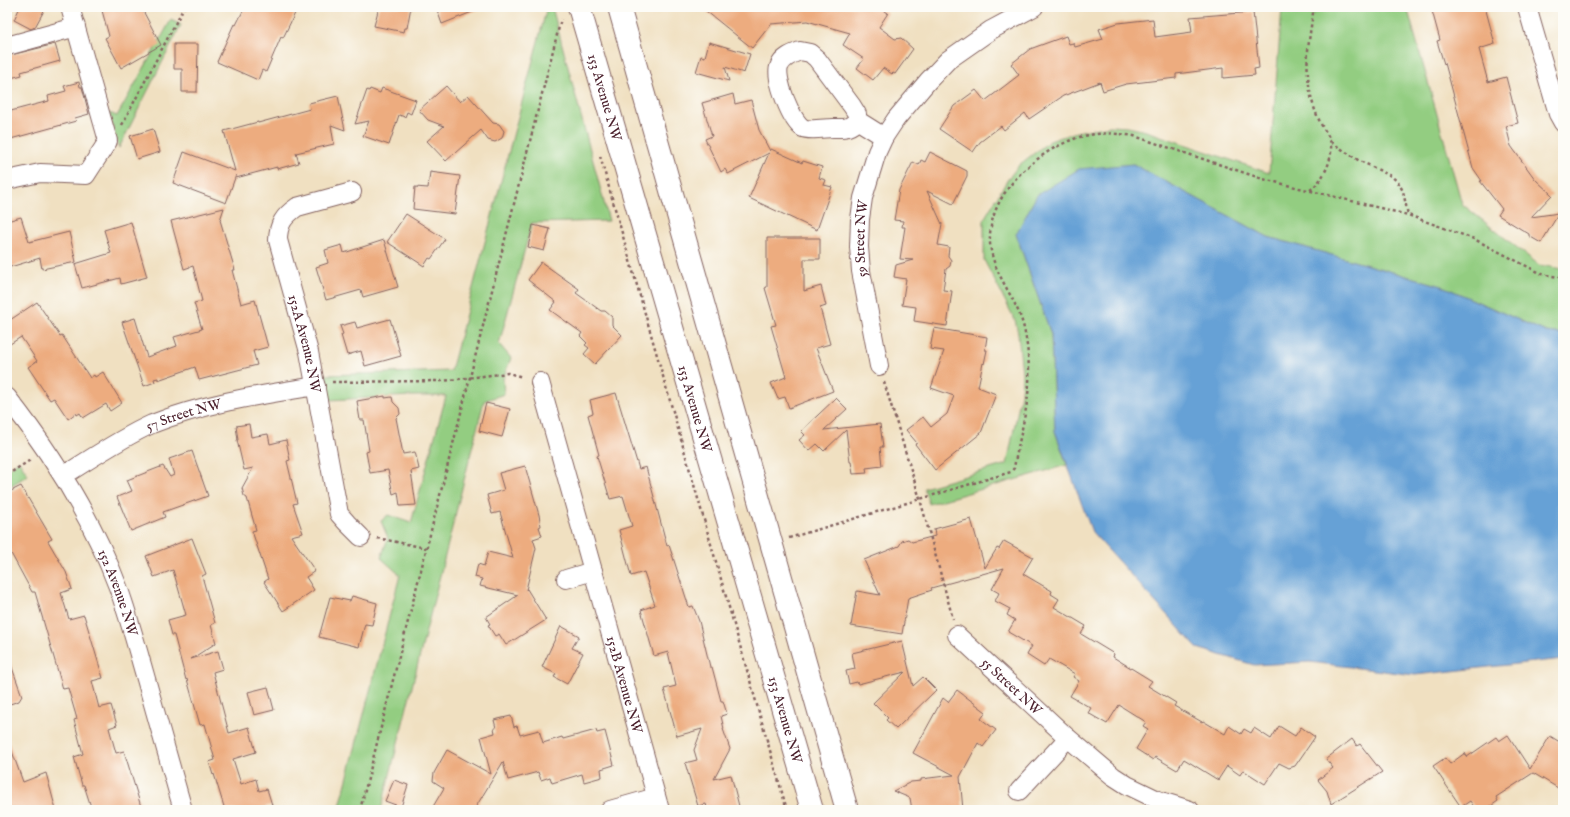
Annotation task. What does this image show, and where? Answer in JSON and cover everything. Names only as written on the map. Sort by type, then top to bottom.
[{"type":"main road","name":"153 Avenue NW","points":[[579,7],[812,810]]},
{"type":"main road","points":[[619,7],[848,810]]},
{"type":"street","points":[[7,180],[40,173],[86,175],[108,141],[70,7]]},
{"type":"street","name":"59 Street NW","points":[[879,366],[861,271],[859,247],[860,219],[863,198],[871,169],[884,137],[908,103],[948,60],[991,30],[1034,7]]},
{"type":"street","points":[[1527,7],[1558,114],[1563,123]]},
{"type":"street","points":[[7,46],[76,27]]},
{"type":"street","points":[[858,120],[853,127],[845,128],[804,129],[797,124],[787,106],[778,73],[779,66],[784,59],[800,51],[810,53],[817,59],[852,106],[857,114],[858,120],[884,137]]},
{"type":"street","name":"152A Avenue NW","points":[[352,192],[297,208],[285,216],[281,222],[278,231],[278,240],[309,352],[339,514],[361,536]]},
{"type":"street","name":"152B Avenue NW","points":[[540,382],[658,804],[610,810]]},
{"type":"street","name":"57 Street NW","points":[[63,476],[129,436],[173,416],[215,404],[316,386]]},
{"type":"street","name":"152 Avenue NW","points":[[7,397],[63,476],[106,557],[128,615],[183,810]]},
{"type":"street","points":[[566,579],[593,572]]},
{"type":"street","name":"55 Street NW","points":[[958,634],[1068,738],[1113,776],[1127,785],[1158,800],[1190,810]]},
{"type":"street","points":[[1019,791],[1068,738]]},
{"type":"path","points":[[108,141],[115,138],[184,7]]},
{"type":"path","points":[[1310,190],[1319,182],[1327,169],[1330,156],[1330,141],[1314,110],[1308,76],[1307,59],[1313,13],[1312,7]]},
{"type":"path","points":[[360,810],[561,18],[563,26]]},
{"type":"path","points":[[771,544],[1008,474],[1014,468],[1026,404],[1029,370],[1023,323],[995,268],[990,243],[990,232],[998,206],[1005,193],[1017,178],[1035,160],[1062,143],[1097,134],[1116,133],[1134,136],[1263,179],[1408,215],[1474,239],[1542,274],[1563,278]]},
{"type":"path","points":[[1330,141],[1358,160],[1391,176],[1398,182],[1403,191],[1408,215]]},
{"type":"path","points":[[600,155],[787,810]]},
{"type":"path","points":[[879,366],[920,499],[958,634]]},
{"type":"path","points":[[316,386],[332,382],[442,381],[508,373],[540,382]]},
{"type":"path","points":[[7,475],[46,450]]},
{"type":"path","points":[[361,536],[391,540],[426,548]]},
{"type":"green space","points":[[547,7],[552,7],[609,221],[532,223],[499,344],[511,358],[503,379],[504,394],[484,401],[381,810],[339,810],[400,575],[381,558],[388,538],[381,521],[388,515],[411,523],[446,396],[328,400],[324,375],[451,371]]},
{"type":"green space","points":[[1282,7],[1407,7],[1462,204],[1539,265],[1563,269],[1563,334],[1546,332],[1442,286],[1268,237],[1133,164],[1016,234],[1051,334],[1055,431],[1067,465],[929,504],[924,488],[1007,464],[1021,394],[1022,373],[1018,333],[1015,320],[984,260],[984,219],[1008,179],[1019,165],[1050,141],[1076,132],[1110,126],[1128,127],[1146,131],[1269,173]]},
{"type":"green space","points":[[171,20],[181,25],[119,148],[109,113],[117,116]]},
{"type":"green space","points":[[19,461],[28,475],[7,488],[7,470]]},
{"type":"water","points":[[1133,164],[1268,237],[1442,286],[1546,332],[1563,334],[1563,659],[1415,675],[1310,662],[1254,665],[1197,648],[1092,532],[1055,431],[1051,334],[1016,234],[1037,195],[1079,169]]},
{"type":"building","points":[[20,7],[46,7],[35,27],[31,29],[14,20]]},
{"type":"building","points":[[101,7],[141,7],[161,45],[121,68],[105,38],[109,36]]},
{"type":"building","points":[[245,7],[298,7],[283,38],[281,37],[266,72],[262,70],[258,80],[217,62],[234,24],[236,25]]},
{"type":"building","points":[[379,7],[411,7],[407,28],[405,28],[404,32],[374,26]]},
{"type":"building","points":[[436,7],[482,7],[482,8],[442,24]]},
{"type":"building","points":[[701,7],[879,7],[888,13],[879,27],[895,39],[901,38],[913,49],[895,74],[892,74],[883,68],[873,80],[857,68],[864,59],[843,45],[850,33],[807,21],[771,24],[752,48]]},
{"type":"building","points":[[1431,7],[1485,7],[1495,44],[1479,49],[1488,82],[1506,77],[1518,123],[1506,126],[1511,146],[1535,179],[1552,195],[1531,217],[1559,213],[1541,243],[1498,215],[1502,209],[1480,181],[1482,181],[1473,168],[1445,63],[1444,64],[1437,41],[1440,40]]},
{"type":"building","points":[[1253,12],[1259,68],[1254,69],[1255,75],[1223,78],[1223,68],[1176,74],[1176,78],[1126,84],[1103,91],[1100,82],[1063,96],[1029,119],[1025,113],[1004,130],[1001,126],[980,142],[973,152],[939,129],[954,106],[976,90],[985,101],[1019,75],[1011,64],[1030,49],[1066,36],[1069,44],[1073,43],[1075,47],[1103,39],[1099,29],[1118,23],[1153,19],[1155,37],[1192,32],[1190,17]]},
{"type":"building","points":[[709,42],[750,54],[744,73],[725,67],[729,81],[696,72],[701,56],[705,57]]},
{"type":"building","points":[[55,44],[60,61],[21,72],[22,75],[7,79],[7,56]]},
{"type":"building","points":[[174,44],[198,44],[197,92],[182,92],[182,69],[174,69]]},
{"type":"building","points":[[79,82],[80,87],[82,87],[89,114],[75,118],[76,121],[7,140],[7,112],[49,101],[48,96],[66,91],[64,86]]},
{"type":"building","points":[[446,86],[460,102],[468,95],[493,123],[499,124],[504,131],[502,138],[495,142],[488,140],[481,130],[446,161],[427,141],[444,126],[428,120],[419,110]]},
{"type":"building","points":[[382,88],[416,100],[411,114],[407,112],[405,117],[399,115],[389,145],[363,136],[369,121],[355,124],[367,90],[369,91],[370,89],[380,93]]},
{"type":"building","points":[[733,94],[735,104],[751,100],[759,130],[770,151],[771,149],[802,163],[803,161],[822,167],[819,178],[826,180],[824,185],[832,187],[817,230],[749,198],[769,153],[728,174],[725,169],[721,172],[705,139],[712,136],[702,103]]},
{"type":"building","points":[[338,96],[345,130],[331,125],[334,144],[296,153],[299,163],[277,169],[277,167],[236,178],[236,175],[226,203],[173,183],[184,152],[235,171],[224,131],[310,109],[309,103]]},
{"type":"building","points":[[153,129],[160,152],[137,159],[130,136]]},
{"type":"building","points":[[930,152],[967,171],[967,176],[953,204],[927,191],[942,224],[938,245],[949,247],[948,256],[951,260],[950,266],[946,269],[943,290],[952,291],[947,326],[914,321],[916,307],[902,305],[906,279],[894,277],[896,265],[913,260],[900,259],[905,227],[902,227],[903,221],[894,220],[899,190],[913,162],[919,165],[921,160],[925,162]]},
{"type":"building","points":[[430,172],[460,176],[455,214],[413,209],[415,187],[428,188]]},
{"type":"building","points":[[224,208],[220,220],[235,270],[232,270],[241,304],[255,300],[268,347],[253,351],[257,365],[199,380],[195,367],[158,380],[158,378],[154,379],[155,382],[144,386],[122,322],[135,318],[147,357],[177,346],[174,337],[202,329],[194,303],[202,301],[193,266],[184,269],[171,221]]},
{"type":"building","points":[[406,214],[445,239],[431,259],[429,258],[424,266],[387,242]]},
{"type":"building","points":[[21,217],[29,242],[69,232],[76,262],[42,269],[40,258],[7,268],[7,221]]},
{"type":"building","points":[[131,222],[147,277],[121,284],[120,278],[82,288],[75,264],[111,253],[104,230]]},
{"type":"building","points":[[533,225],[550,229],[544,251],[528,247]]},
{"type":"building","points":[[767,238],[820,238],[820,259],[804,259],[804,291],[821,286],[826,306],[820,308],[830,344],[816,348],[833,391],[789,408],[785,397],[778,399],[771,383],[786,377],[771,326],[776,325],[765,288],[767,287]]},
{"type":"building","points":[[384,240],[398,287],[363,297],[361,290],[326,300],[316,267],[328,263],[325,250],[342,245],[344,253]]},
{"type":"building","points":[[541,262],[579,289],[576,293],[612,317],[612,325],[622,335],[595,364],[584,354],[589,348],[585,345],[587,343],[580,336],[582,333],[550,310],[556,302],[528,280]]},
{"type":"building","points":[[37,302],[60,336],[62,335],[90,378],[103,372],[122,403],[110,411],[106,404],[83,418],[80,413],[77,415],[76,413],[68,419],[54,398],[50,400],[28,367],[37,361],[21,337],[7,346],[7,322]]},
{"type":"building","points":[[390,319],[401,356],[365,366],[361,351],[347,355],[340,326],[355,322],[357,328]]},
{"type":"building","points":[[934,328],[987,337],[985,350],[987,350],[978,387],[996,394],[981,433],[935,470],[915,444],[917,443],[906,430],[923,417],[931,427],[947,414],[954,396],[931,388],[944,351],[930,349]]},
{"type":"building","points":[[616,393],[639,469],[646,467],[667,546],[669,545],[689,607],[693,606],[699,621],[710,667],[712,667],[721,701],[723,701],[727,714],[721,716],[723,729],[730,749],[714,779],[731,775],[740,810],[708,810],[706,804],[698,806],[685,763],[697,760],[694,750],[702,729],[677,736],[664,689],[676,686],[668,652],[654,656],[641,610],[655,605],[644,572],[631,576],[619,530],[632,526],[623,496],[610,499],[597,456],[599,455],[588,415],[593,413],[590,400]]},
{"type":"building","points":[[385,396],[385,398],[392,397],[393,402],[399,408],[400,414],[396,418],[403,454],[415,452],[419,469],[411,471],[416,505],[400,506],[398,492],[393,494],[388,470],[370,473],[366,452],[369,451],[364,420],[360,420],[357,401]]},
{"type":"building","points":[[836,398],[847,409],[824,430],[880,424],[883,447],[880,447],[882,466],[866,468],[867,473],[853,474],[846,430],[824,451],[817,444],[809,451],[799,440],[805,435],[801,431]]},
{"type":"building","points":[[486,403],[510,409],[502,437],[479,431]]},
{"type":"building","points":[[249,424],[251,437],[268,434],[270,444],[286,440],[290,460],[287,461],[297,503],[293,504],[303,533],[291,536],[315,571],[306,577],[314,590],[283,611],[264,582],[268,579],[252,531],[256,530],[247,498],[244,496],[242,488],[253,468],[244,470],[237,440],[236,426]]},
{"type":"building","points":[[192,451],[208,496],[163,512],[165,517],[131,531],[117,497],[132,491],[127,480],[163,466],[170,477],[174,475],[169,459]]},
{"type":"building","points":[[525,466],[539,515],[541,526],[539,527],[542,536],[533,539],[536,548],[526,590],[527,589],[546,620],[506,645],[499,634],[495,636],[488,625],[490,624],[486,617],[518,595],[480,586],[482,579],[475,577],[478,564],[484,566],[488,552],[513,558],[500,512],[492,514],[487,495],[504,490],[499,473]]},
{"type":"building","points":[[21,486],[52,539],[48,541],[66,572],[72,589],[61,593],[69,619],[84,615],[103,678],[92,681],[99,708],[111,705],[117,725],[109,728],[116,753],[124,751],[142,810],[92,810],[84,785],[82,785],[74,757],[83,754],[74,720],[77,719],[68,688],[63,689],[35,592],[32,592],[7,546],[7,493]]},
{"type":"building","points":[[971,519],[985,568],[997,548],[999,549],[1004,541],[1033,557],[1023,574],[1052,591],[1051,594],[1059,599],[1054,607],[1086,626],[1081,634],[1114,654],[1113,657],[1152,681],[1148,686],[1176,703],[1174,706],[1225,734],[1229,726],[1241,734],[1244,729],[1251,733],[1254,728],[1271,739],[1279,726],[1295,736],[1301,727],[1315,737],[1295,766],[1289,768],[1279,763],[1265,784],[1243,770],[1240,775],[1227,766],[1218,780],[1184,759],[1177,770],[1155,757],[1153,760],[1136,749],[1148,729],[1143,726],[1146,722],[1119,705],[1107,724],[1088,713],[1091,708],[1070,696],[1079,681],[1073,677],[1075,674],[1049,659],[1044,666],[1027,655],[1032,646],[1008,632],[1015,620],[1007,615],[1010,609],[995,601],[999,593],[992,589],[1004,568],[931,588],[932,590],[908,598],[902,634],[851,626],[857,591],[880,595],[864,560],[899,546],[902,541],[908,539],[912,542],[935,536],[934,529]]},
{"type":"building","points":[[192,538],[206,574],[202,576],[215,623],[211,625],[216,643],[191,659],[218,651],[223,669],[213,672],[229,733],[249,727],[256,752],[233,759],[241,784],[256,779],[259,791],[267,789],[272,805],[254,810],[225,810],[209,762],[215,760],[205,724],[200,725],[174,635],[172,635],[168,620],[186,615],[173,570],[154,577],[146,556]]},
{"type":"building","points":[[352,596],[377,603],[372,625],[365,624],[359,647],[319,637],[330,597],[350,601]]},
{"type":"building","points":[[561,626],[579,636],[572,648],[583,653],[567,684],[554,677],[556,674],[542,667]]},
{"type":"building","points":[[902,641],[913,686],[923,677],[936,690],[896,729],[886,720],[888,718],[873,703],[905,672],[858,684],[857,682],[849,684],[846,671],[855,669],[852,653]]},
{"type":"building","points":[[9,659],[22,696],[19,701],[7,705],[7,660]]},
{"type":"building","points":[[268,687],[274,710],[254,715],[248,692]]},
{"type":"building","points":[[957,690],[986,712],[981,719],[996,730],[983,747],[978,743],[960,777],[963,810],[912,810],[910,798],[893,791],[911,782],[921,781],[921,779],[954,775],[913,753],[943,698],[948,702]]},
{"type":"building","points":[[511,716],[514,727],[517,726],[520,735],[539,730],[543,743],[562,737],[563,739],[596,730],[597,733],[605,731],[614,765],[601,769],[602,777],[584,782],[582,774],[552,783],[550,777],[541,780],[538,772],[508,780],[503,762],[474,810],[431,810],[444,788],[433,781],[434,773],[447,750],[491,774],[481,737],[495,733],[494,728],[496,728],[494,720]]},
{"type":"building","points":[[1508,735],[1530,769],[1550,736],[1563,744],[1563,791],[1533,773],[1496,797],[1498,801],[1485,810],[1476,810],[1470,801],[1461,807],[1433,766],[1445,758],[1450,764],[1465,753],[1467,757],[1496,737],[1499,741]]},
{"type":"building","points":[[1352,739],[1357,746],[1360,744],[1382,772],[1331,804],[1327,791],[1318,780],[1333,768],[1326,759]]},
{"type":"building","points":[[7,743],[9,743],[23,782],[46,773],[56,810],[7,810]]},
{"type":"building","points":[[394,780],[408,785],[401,807],[385,801]]}]
